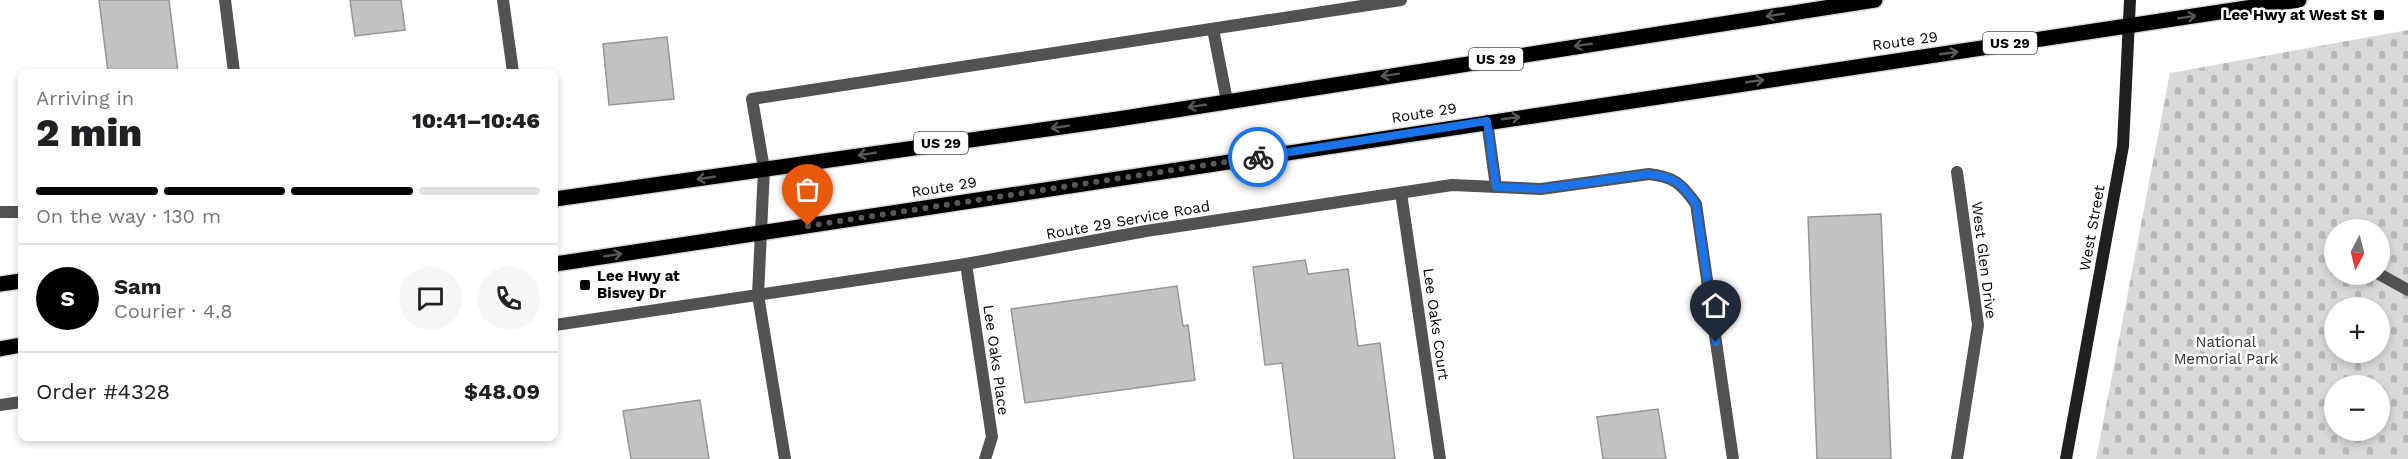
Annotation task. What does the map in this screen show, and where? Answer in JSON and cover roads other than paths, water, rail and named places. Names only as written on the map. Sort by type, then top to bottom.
[{"type":"main road","name":"US 29","points":[[558,199],[1118,119],[1875,0]]},
{"type":"main road","name":"West Street","points":[[2066,459],[2122,146],[2130,0]]},
{"type":"main road","name":"Route 29","points":[[558,264],[1487,121],[2299,0]]},
{"type":"main road","points":[[0,284],[18,281]]},
{"type":"main road","points":[[0,349],[18,346]]},
{"type":"street","points":[[225,0],[234,69]]},
{"type":"street","points":[[503,0],[513,69]]},
{"type":"street","points":[[785,459],[758,295],[764,169],[752,99],[1401,0]]},
{"type":"street","points":[[1213,29],[1227,101]]},
{"type":"street","points":[[1487,121],[1496,187]]},
{"type":"street","name":"West Glen Drive","points":[[1957,172],[1978,325],[1957,459]]},
{"type":"street","name":"Route 29 Service Road","points":[[558,324],[966,264],[1146,231],[1452,185],[1541,189],[1649,174],[1666,176],[1683,185],[1696,204],[1733,459]]},
{"type":"street","name":"Lee Oaks Court","points":[[1401,193],[1440,459]]},
{"type":"street","points":[[0,212],[18,212]]},
{"type":"street","name":"Lee Oaks Place","points":[[966,264],[992,436],[984,459]]},
{"type":"street","points":[[2390,280],[2408,290]]},
{"type":"street","points":[[0,405],[18,402]]},
{"type":"place","name":"Lee Hwy at West St","points":[[2379,15]]},
{"type":"place","name":"Lee Hwy at Bisvey Dr","points":[[585,285]]},
{"type":"park label","name":"National Memorial Park","points":[[2226,350]]}]
